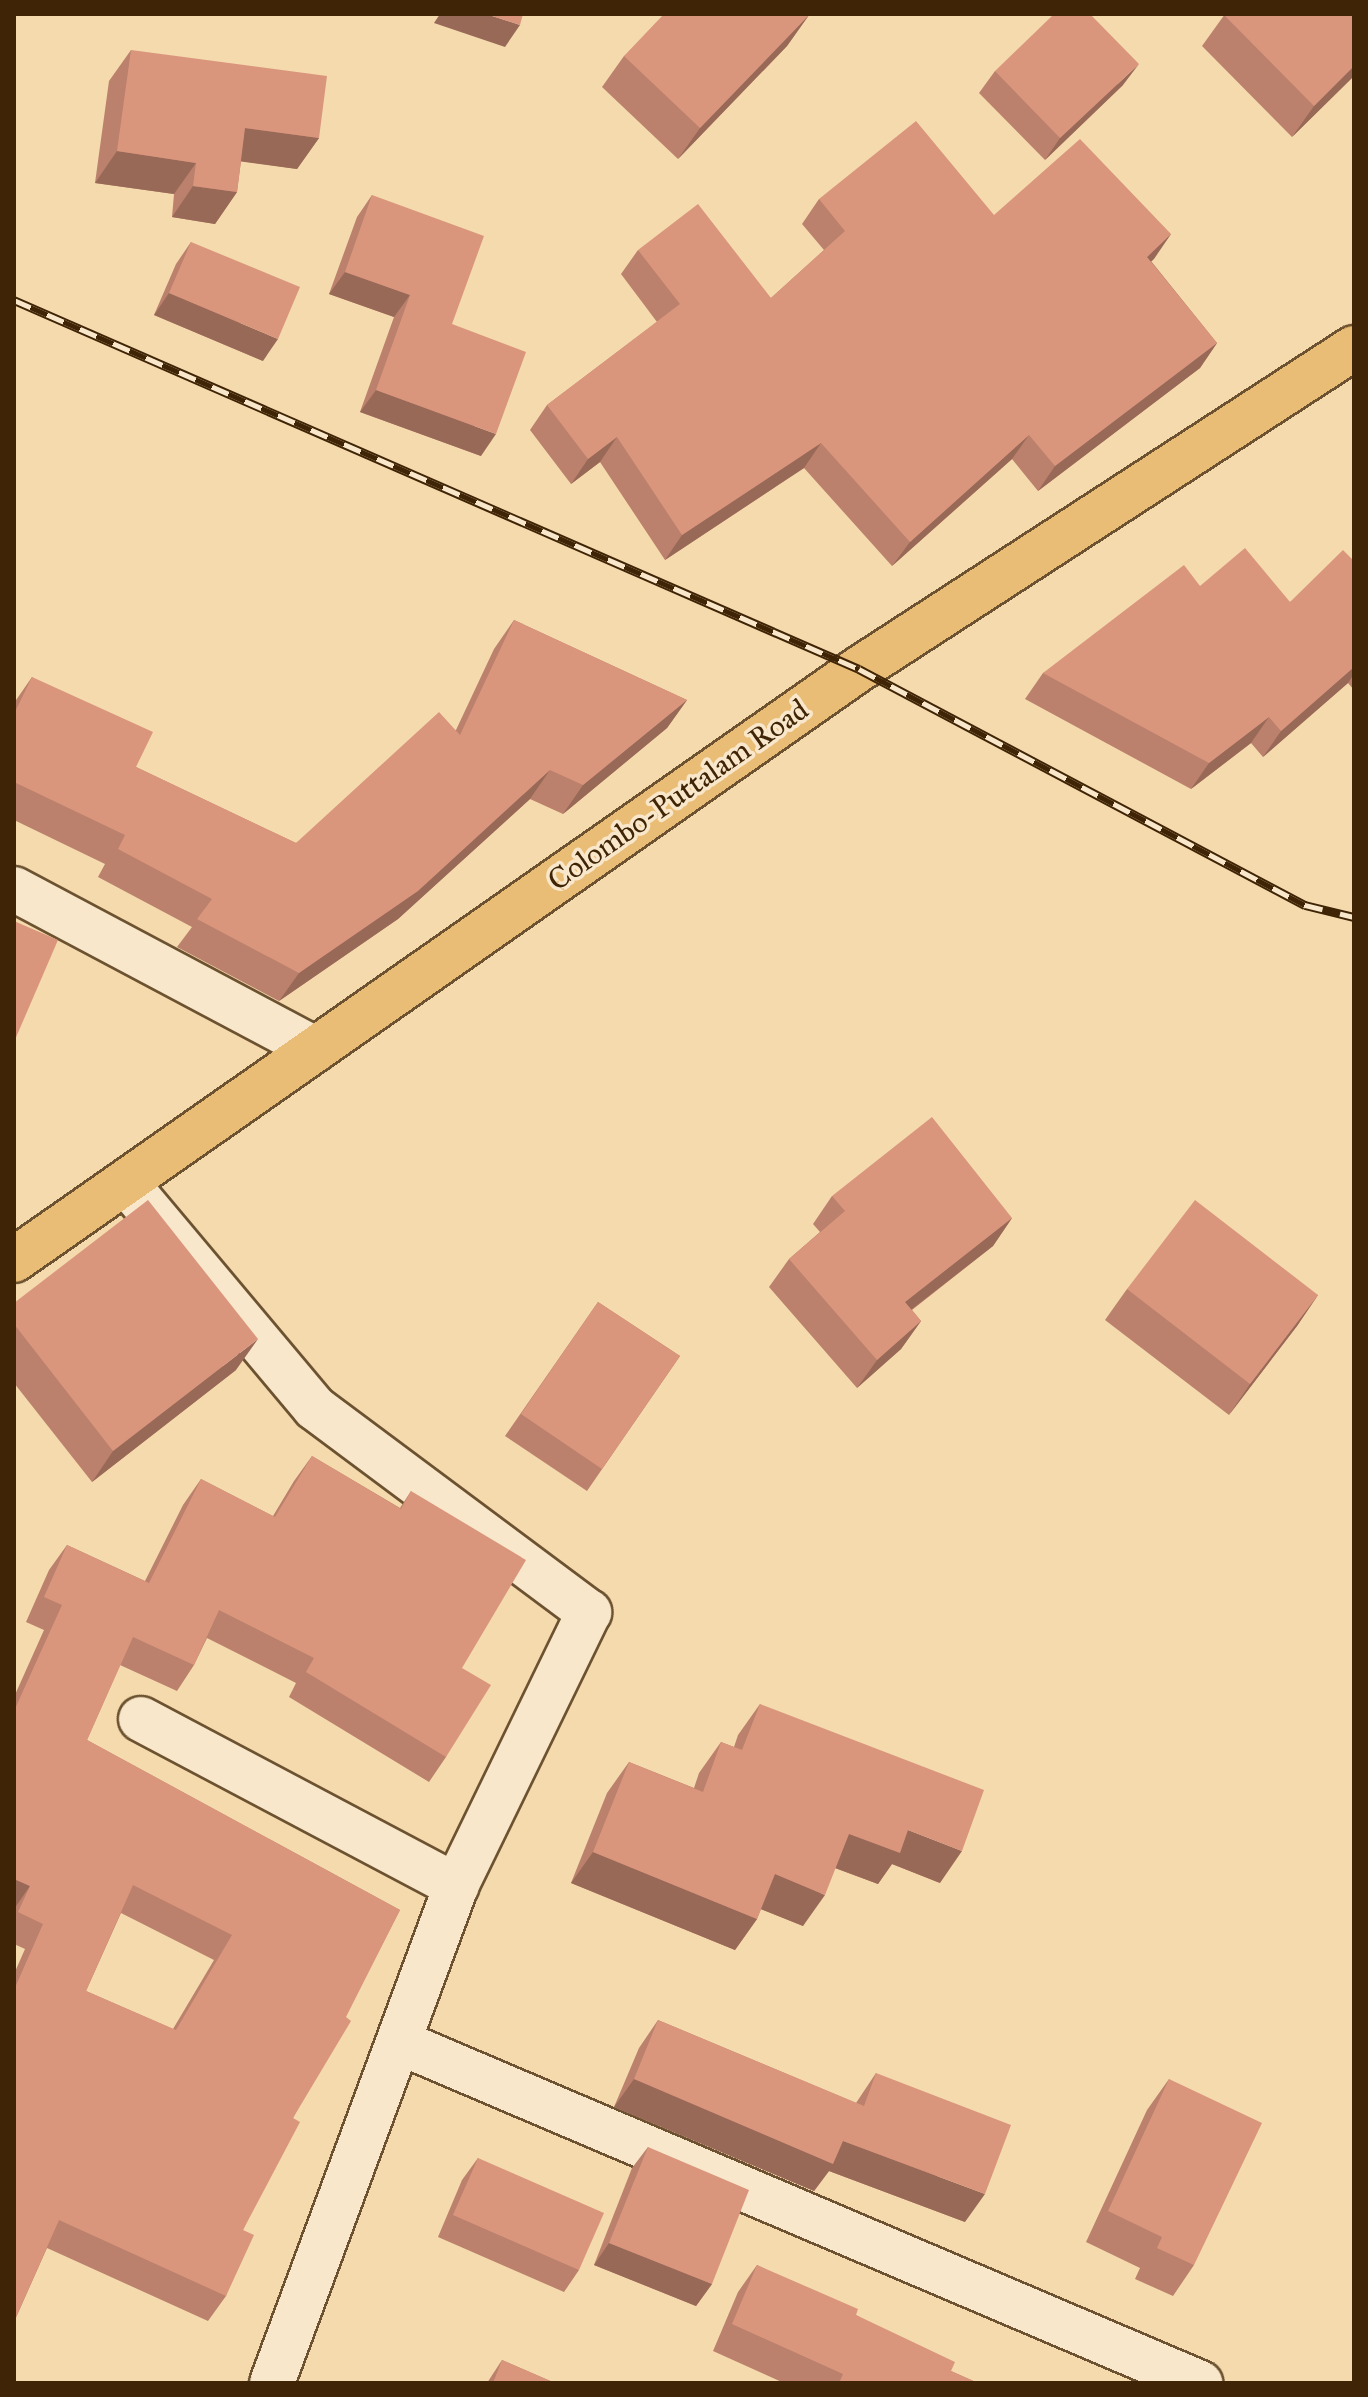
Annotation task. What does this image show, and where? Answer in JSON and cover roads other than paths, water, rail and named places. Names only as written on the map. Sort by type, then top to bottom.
[{"type":"highway","name":"Colombo-Puttalam Road","points":[[14,1260],[127,1184],[859,669],[1354,348]]},
{"type":"street","points":[[14,889],[315,1049]]},
{"type":"street","points":[[127,1184],[315,1408],[589,1612],[456,1886],[272,2383]]},
{"type":"street","points":[[141,1719],[456,1886]]},
{"type":"street","points":[[399,2042],[1200,2383]]},
{"type":"railway","points":[[14,300],[859,669],[1305,905],[1354,917]]}]
